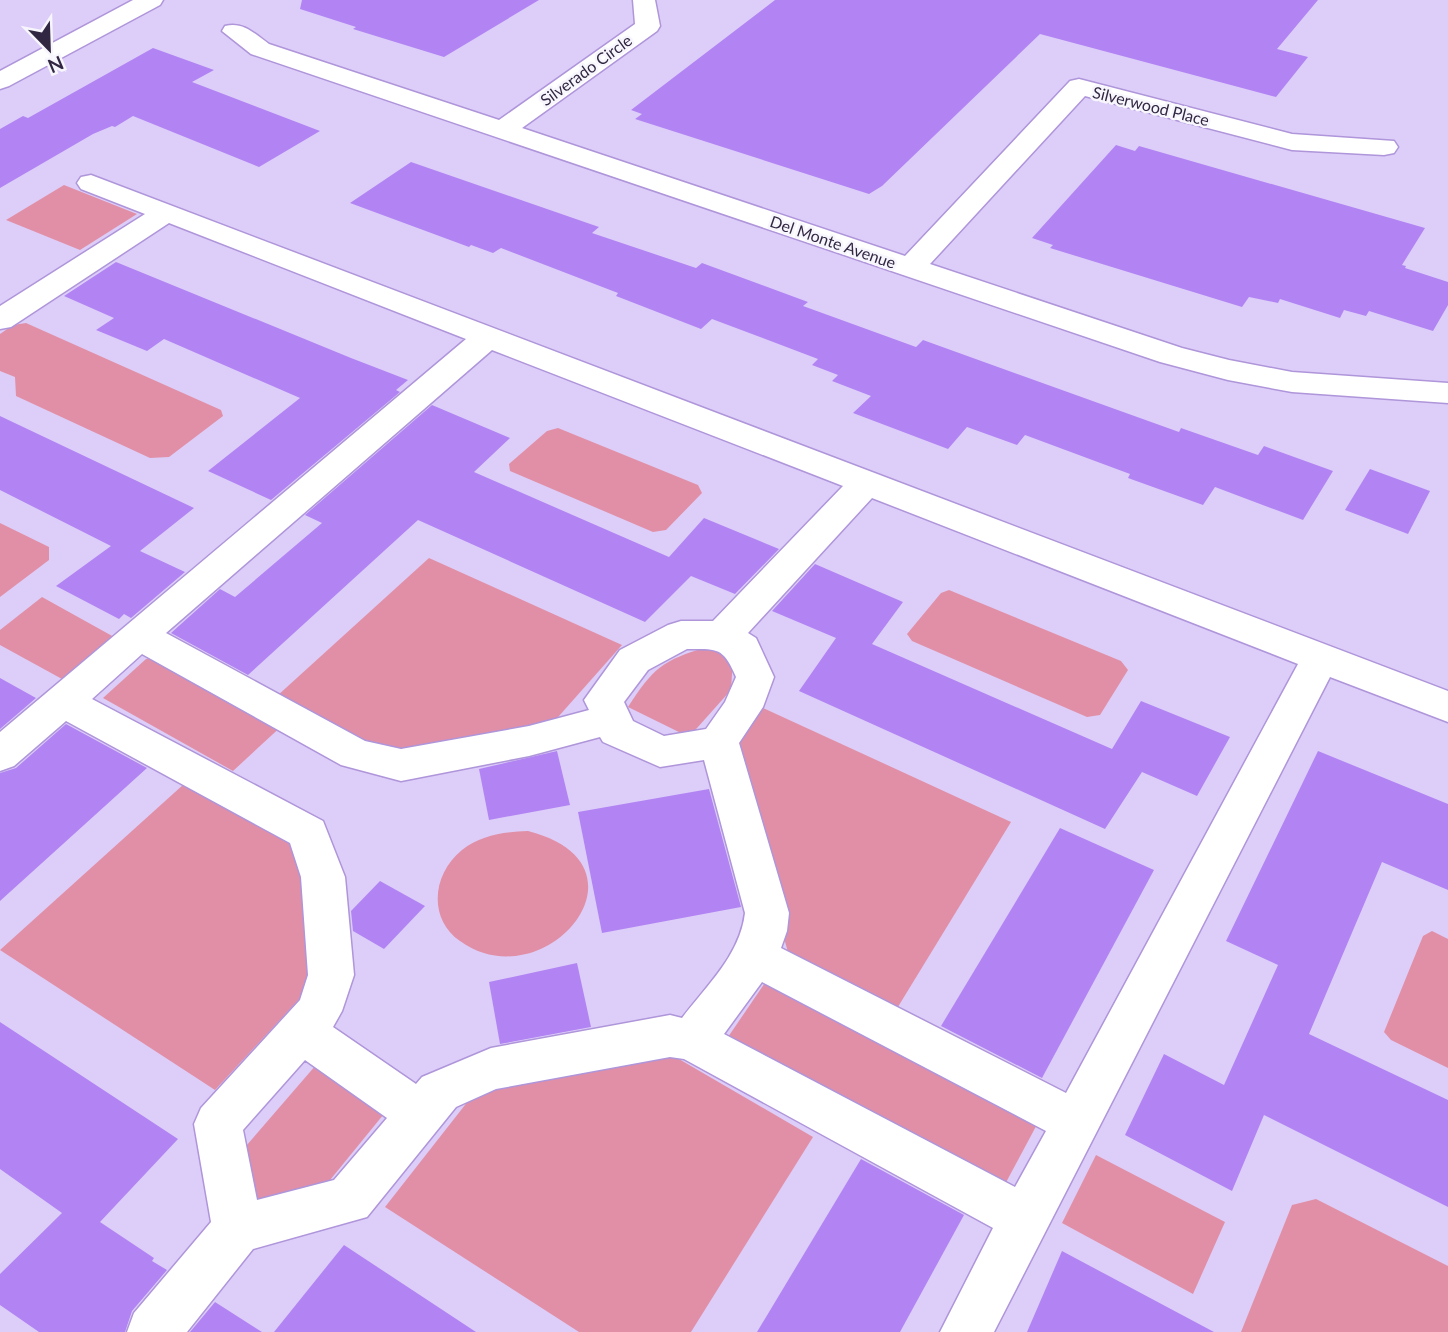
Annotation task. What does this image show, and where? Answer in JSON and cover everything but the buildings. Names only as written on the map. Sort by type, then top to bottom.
[{"type":"street","points":[[0,81],[151,0]]},
{"type":"street","name":"Silverado Circle","points":[[504,130],[648,26],[644,1]]},
{"type":"street","name":"Del Monte Avenue","points":[[234,31],[260,49],[1105,334],[1228,370],[1292,382],[1448,393]]},
{"type":"street","name":"Silverwood Place","points":[[910,268],[1079,88],[1292,142],[1384,148]]},
{"type":"street","points":[[91,183],[1448,706]]},
{"type":"street","points":[[0,320],[167,212]]},
{"type":"street","points":[[0,755],[489,337]]},
{"type":"street","points":[[723,635],[867,482]]},
{"type":"street","points":[[681,635],[723,635],[743,648],[755,677],[743,707],[719,742],[660,752],[617,731],[604,700],[634,660],[681,635]]},
{"type":"street","points":[[140,636],[355,754],[401,765],[529,741],[612,719]]},
{"type":"street","points":[[966,1332],[1321,658]]},
{"type":"street","points":[[63,701],[308,833],[323,877],[331,975],[319,1011],[218,1125],[239,1229]]},
{"type":"street","points":[[692,1040],[755,957],[765,931],[767,913],[719,742]]},
{"type":"street","points":[[755,957],[1075,1122]]},
{"type":"street","points":[[301,1031],[421,1114]]},
{"type":"street","points":[[153,1332],[239,1229],[349,1200],[439,1092],[491,1069],[670,1035],[692,1040],[1025,1219]]},
{"type":"shaded area","points":[[64,185],[137,214],[80,250],[6,220]]},
{"type":"shaded area","points":[[26,323],[221,410],[223,416],[169,457],[150,458],[16,396],[15,377],[0,371],[0,334],[13,325]]},
{"type":"shaded area","points":[[558,428],[698,485],[702,493],[666,530],[653,532],[510,471],[509,464],[547,431]]},
{"type":"shaded area","points":[[0,523],[49,547],[49,560],[0,597]]},
{"type":"shaded area","points":[[429,558],[622,645],[551,725],[387,754],[277,696]]},
{"type":"shaded area","points":[[949,590],[1121,661],[1128,670],[1100,715],[1087,717],[912,641],[907,634],[941,593]]},
{"type":"shaded area","points":[[42,597],[114,637],[62,679],[0,645],[0,630]]},
{"type":"shaded area","points":[[707,647],[733,657],[731,690],[689,737],[628,707],[660,667],[680,656]]},
{"type":"shaded area","points":[[161,656],[285,723],[233,771],[103,698],[146,659]]},
{"type":"shaded area","points":[[759,706],[1011,822],[893,1015],[791,963],[728,738]]},
{"type":"shaded area","points":[[184,784],[307,848],[317,980],[215,1090],[0,950]]},
{"type":"shaded area","points":[[528,831],[567,848],[585,871],[587,897],[575,922],[553,942],[525,954],[492,955],[460,941],[450,932],[439,909],[438,896],[445,871],[462,850],[477,841],[502,833]]},
{"type":"shaded area","points":[[1432,931],[1448,939],[1448,1068],[1391,1040],[1384,1032],[1423,936]]},
{"type":"shaded area","points":[[769,977],[1041,1117],[1003,1188],[726,1040]]},
{"type":"shaded area","points":[[660,1048],[813,1137],[691,1332],[579,1332],[385,1207],[483,1082]]},
{"type":"shaded area","points":[[316,1065],[388,1109],[317,1196],[271,1208],[243,1191],[240,1153]]},
{"type":"shaded area","points":[[1096,1155],[1225,1222],[1193,1294],[1062,1223]]},
{"type":"shaded area","points":[[1316,1199],[1448,1266],[1448,1332],[1241,1332],[1292,1205]]}]
